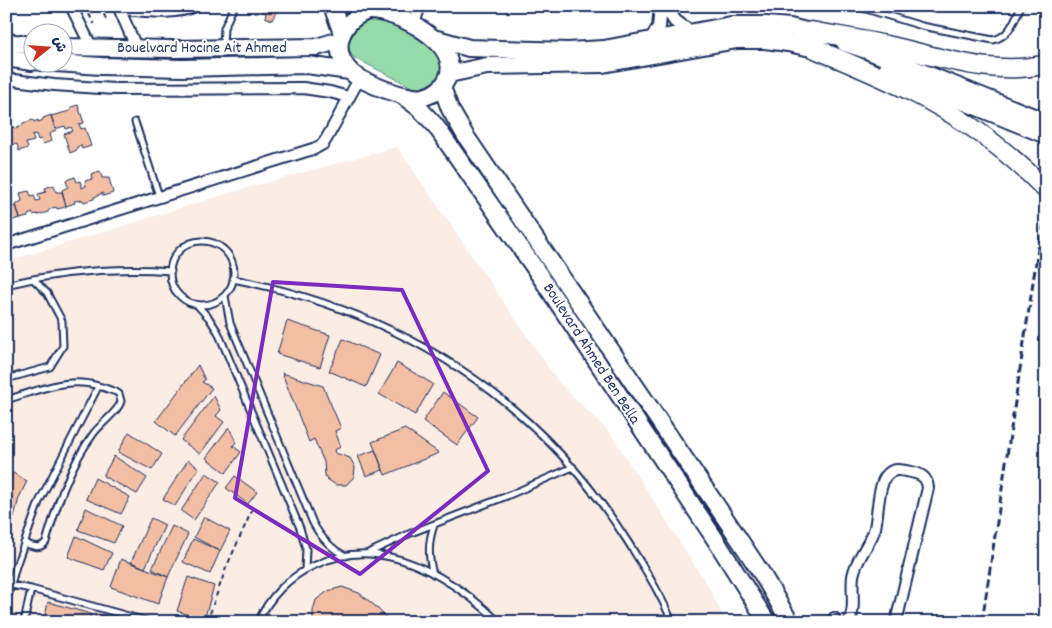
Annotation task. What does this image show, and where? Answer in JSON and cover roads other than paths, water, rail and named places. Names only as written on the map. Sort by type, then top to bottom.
[{"type":"highway","points":[[812,39],[868,41],[982,66],[1012,68],[1044,64]]},
{"type":"highway","points":[[812,39],[933,103],[987,139],[1040,184]]},
{"type":"main road","points":[[332,6],[341,36],[343,60],[354,75]]},
{"type":"main road","points":[[341,36],[351,19],[373,8],[387,12],[437,39],[469,48],[568,51],[604,49],[730,25],[790,27],[812,39],[861,60],[1046,135]]},
{"type":"main road","name":"Bouelvard Hocine Ait Ahmed","points":[[72,47],[224,49],[317,47],[341,36]]},
{"type":"main road","points":[[437,39],[448,57],[446,81]]},
{"type":"main road","points":[[72,64],[182,68],[307,65],[354,75],[402,96],[422,98],[432,94],[446,81],[486,66],[604,64],[737,40],[812,39],[869,51],[1046,122]]},
{"type":"main road","points":[[6,42],[22,44]]},
{"type":"main road","points":[[6,58],[22,60]]},
{"type":"main road","name":"Boulevard Ahmed Ben Bella","points":[[446,81],[450,109],[465,135],[729,524],[762,574],[790,622]]},
{"type":"main road","name":"Boulevard Ahmed Ben Bella","points":[[402,96],[419,108],[435,125],[528,259],[715,539],[767,622]]},
{"type":"street","points":[[71,6],[92,48]]},
{"type":"street","points":[[137,49],[119,8],[173,12],[195,6]]},
{"type":"street","points":[[413,26],[420,6]]},
{"type":"street","points":[[650,41],[659,27],[662,6]]},
{"type":"street","points":[[665,6],[675,21],[691,33]]},
{"type":"street","points":[[6,245],[316,148],[328,136],[348,98],[354,75]]},
{"type":"street","points":[[6,79],[54,86],[115,89],[303,88],[330,92],[348,98]]},
{"type":"street","points":[[850,622],[855,569],[873,534],[884,480],[890,472],[898,469],[922,475],[927,481],[928,488],[896,622]]},
{"type":"lane","points":[[224,49],[224,28],[234,6]]},
{"type":"lane","points":[[856,6],[922,26],[992,40],[1002,38],[1008,32],[1021,6]]},
{"type":"lane","points":[[135,122],[159,196]]},
{"type":"lane","points":[[206,242],[218,246],[228,254],[233,266],[233,279],[232,285],[225,296],[209,304],[197,305],[186,301],[177,293],[172,283],[171,271],[174,259],[182,249],[193,243],[206,242]]},
{"type":"lane","points":[[6,285],[33,279],[114,270],[171,271]]},
{"type":"lane","points":[[6,379],[50,367],[63,346],[62,321],[47,293],[33,279]]},
{"type":"lane","points":[[233,279],[295,292],[371,320],[415,341],[502,398],[573,467],[612,517],[651,579],[672,622]]},
{"type":"lane","points":[[225,296],[230,323],[313,523],[324,540],[334,550],[346,556]]},
{"type":"lane","points":[[197,305],[209,318],[222,340],[300,528],[306,549],[304,570]]},
{"type":"lane","points":[[6,400],[66,384],[83,383],[119,394],[121,401],[121,404],[95,432],[78,459],[61,495],[46,542],[38,547],[24,543]]},
{"type":"lane","points":[[6,604],[24,543],[48,484],[98,387]]},
{"type":"lane","points":[[258,622],[268,603],[276,593],[304,570],[338,557],[368,553],[411,533],[507,496],[573,467]]},
{"type":"lane","points":[[433,574],[428,554],[429,539],[434,524]]},
{"type":"lane","points":[[368,553],[400,560],[433,574],[462,591],[499,622]]},
{"type":"lane","points":[[11,585],[31,588],[150,622]]},
{"type":"lane","points":[[24,622],[31,588]]},
{"type":"railway","points":[[982,622],[1038,249],[1046,215]]}]
